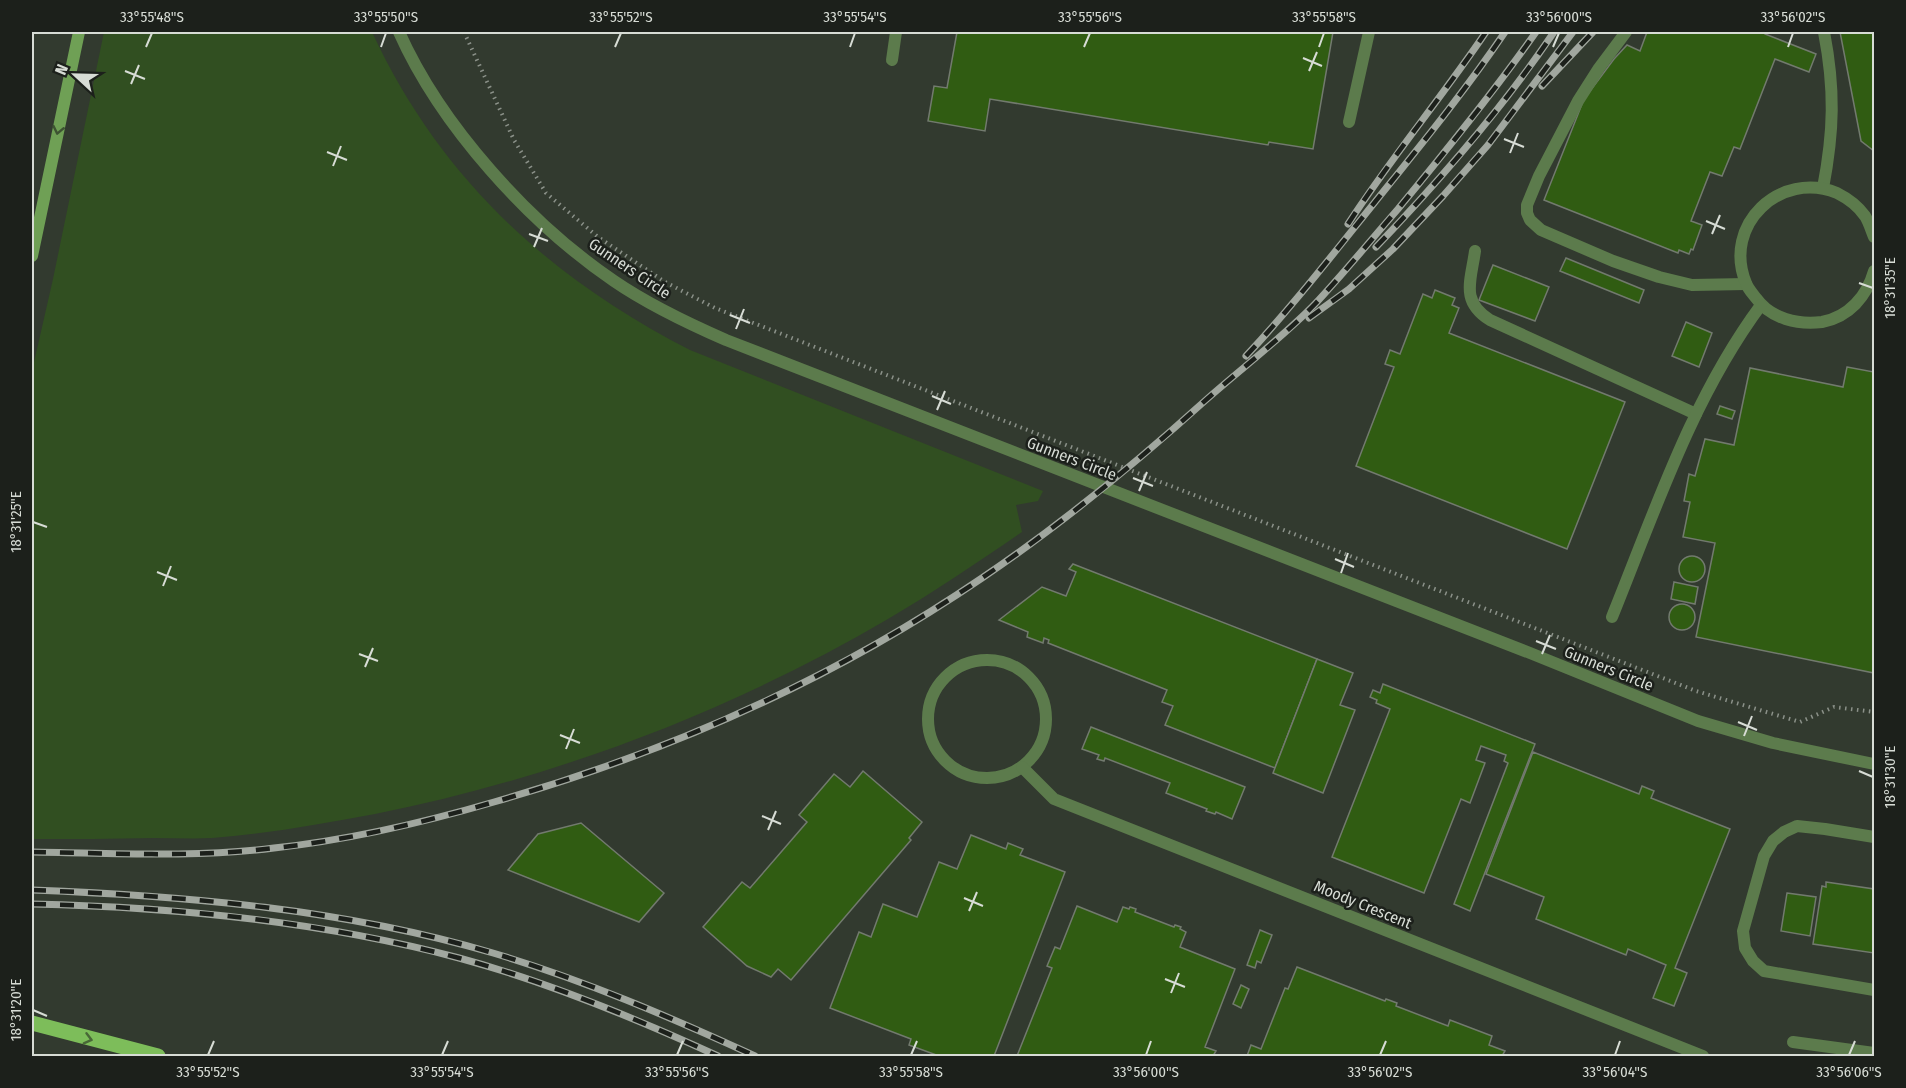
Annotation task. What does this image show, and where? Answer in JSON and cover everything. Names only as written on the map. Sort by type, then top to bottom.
[{"type":"main road","points":[[32,256],[79,32]]},
{"type":"main road","points":[[32,1023],[158,1056]]},
{"type":"street","name":"Gunners Circle","points":[[399,32],[430,88],[459,130],[494,173],[551,232],[614,280],[682,320],[726,340],[1698,721],[1773,743],[1875,764]]},
{"type":"street","points":[[892,60],[896,32]]},
{"type":"street","points":[[1349,122],[1369,32]]},
{"type":"street","points":[[1626,32],[1578,101],[1539,176],[1527,205],[1530,220],[1541,230],[1659,277],[1692,285],[1746,284]]},
{"type":"street","points":[[1823,188],[1832,142],[1831,69],[1824,32]]},
{"type":"street","points":[[1875,237],[1865,215],[1847,198],[1823,188],[1798,187],[1774,195],[1755,212],[1743,234],[1740,259],[1746,284],[1761,305],[1782,319],[1806,324],[1831,320],[1853,307],[1869,288],[1875,271]]},
{"type":"street","points":[[1475,251],[1469,290],[1471,303],[1479,313],[1696,414]]},
{"type":"street","points":[[1612,617],[1696,414],[1722,362],[1761,305]]},
{"type":"street","points":[[993,660],[1012,665],[1030,678],[1041,693],[1046,717],[1045,734],[1033,756],[1022,767],[1003,777],[982,779],[960,773],[943,759],[932,742],[927,723],[929,705],[938,684],[954,670],[972,661],[993,660]]},
{"type":"street","name":"Moody Crescent","points":[[1022,767],[1054,799],[1703,1056]]},
{"type":"street","points":[[1875,837],[1797,826],[1784,832],[1773,841],[1764,856],[1743,931],[1745,948],[1753,961],[1764,971],[1875,990]]},
{"type":"street","points":[[1793,1042],[1875,1053]]},
{"type":"path","points":[[464,32],[514,140],[546,193],[598,237],[664,282],[716,308],[1696,691],[1800,722],[1834,707],[1875,711]]},
{"type":"green space","points":[[104,32],[372,32],[399,85],[430,133],[465,178],[503,218],[545,256],[590,290],[638,321],[690,350],[1043,491],[1038,501],[1016,505],[1022,532],[939,588],[828,653],[703,712],[574,761],[442,799],[375,814],[253,834],[205,838],[32,839],[32,371]]},
{"type":"building","points":[[957,32],[1333,32],[1313,149],[1269,142],[1268,145],[990,99],[985,131],[928,121],[934,86],[947,88]]},
{"type":"building","points":[[1647,32],[1765,32],[1765,34],[1816,54],[1809,72],[1775,59],[1740,149],[1734,147],[1722,176],[1710,172],[1691,221],[1702,225],[1693,250],[1691,249],[1689,254],[1679,250],[1678,253],[1544,200],[1584,99],[1627,45],[1640,51]]},
{"type":"building","points":[[1840,32],[1874,32],[1874,151],[1861,141]]},
{"type":"building","points":[[1566,258],[1644,290],[1639,303],[1560,271]]},
{"type":"building","points":[[1493,265],[1549,287],[1535,321],[1479,300]]},
{"type":"building","points":[[1435,290],[1455,298],[1452,305],[1459,308],[1449,333],[1625,402],[1567,549],[1356,466],[1394,367],[1385,364],[1390,350],[1400,354],[1423,294],[1432,298]]},
{"type":"building","points":[[1686,322],[1712,333],[1699,367],[1672,356]]},
{"type":"building","points":[[1847,367],[1874,372],[1874,673],[1696,637],[1715,543],[1683,537],[1690,502],[1684,501],[1689,474],[1695,476],[1705,439],[1734,445],[1750,368],[1843,387]]},
{"type":"building","points":[[1720,406],[1735,411],[1732,419],[1717,414]]},
{"type":"building","points":[[1692,556],[1701,560],[1705,569],[1701,578],[1692,582],[1683,578],[1679,569],[1683,560]]},
{"type":"building","points":[[1073,564],[1317,659],[1275,768],[1165,725],[1173,706],[1162,702],[1167,690],[1048,643],[1049,640],[1044,638],[1043,643],[1027,637],[1028,632],[999,620],[1042,587],[1066,596],[1076,572],[1069,569]]},
{"type":"building","points":[[1674,582],[1698,587],[1695,604],[1671,599]]},
{"type":"building","points":[[1682,604],[1691,608],[1695,617],[1691,626],[1682,630],[1673,626],[1669,617],[1673,608]]},
{"type":"building","points":[[1317,659],[1353,673],[1340,705],[1355,710],[1323,793],[1273,773]]},
{"type":"building","points":[[1383,684],[1535,744],[1470,911],[1454,904],[1508,763],[1504,761],[1506,755],[1481,746],[1476,760],[1485,763],[1470,803],[1461,799],[1424,893],[1332,857],[1390,709],[1376,703],[1377,700],[1370,697],[1373,690],[1380,693]]},
{"type":"building","points":[[1091,727],[1245,787],[1232,819],[1216,812],[1215,814],[1206,811],[1207,809],[1166,793],[1170,783],[1105,758],[1104,761],[1097,759],[1099,755],[1082,749]]},
{"type":"building","points":[[1533,752],[1639,794],[1642,786],[1654,791],[1651,798],[1730,829],[1675,968],[1687,973],[1674,1006],[1653,998],[1666,965],[1628,949],[1626,955],[1536,919],[1544,897],[1486,874]]},
{"type":"building","points":[[863,771],[922,822],[909,838],[911,840],[791,980],[778,969],[771,977],[747,966],[703,927],[742,882],[750,888],[807,822],[799,815],[834,774],[850,787]]},
{"type":"building","points":[[581,823],[664,893],[639,922],[508,870],[538,834]]},
{"type":"building","points":[[971,835],[1006,849],[1008,843],[1023,849],[1020,855],[1065,872],[994,1056],[939,1056],[909,1045],[911,1039],[830,1008],[859,932],[871,937],[883,904],[917,917],[939,862],[957,869]]},
{"type":"building","points":[[1826,882],[1874,889],[1874,953],[1813,944],[1822,886],[1826,887]]},
{"type":"building","points":[[1787,893],[1816,897],[1810,936],[1781,931]]},
{"type":"building","points":[[1077,906],[1117,922],[1123,907],[1136,909],[1135,912],[1174,927],[1175,925],[1181,927],[1180,929],[1186,932],[1180,947],[1235,969],[1205,1047],[1216,1051],[1213,1056],[1017,1056],[1052,968],[1047,966],[1055,947],[1060,949]]},
{"type":"building","points":[[1260,930],[1272,935],[1261,963],[1257,961],[1255,968],[1247,965]]},
{"type":"building","points":[[1297,967],[1385,1001],[1386,999],[1397,1003],[1396,1006],[1448,1026],[1450,1020],[1492,1036],[1489,1045],[1505,1051],[1502,1056],[1247,1056],[1251,1045],[1261,1049],[1285,988],[1288,989]]},
{"type":"building","points":[[1241,985],[1249,989],[1241,1008],[1233,1004]]},
{"type":"railway","points":[[1348,224],[1486,32]]},
{"type":"railway","points":[[1246,356],[1296,299],[1409,160],[1505,32]]},
{"type":"railway","points":[[32,852],[153,854],[244,851],[302,845],[413,824],[494,802],[622,761],[747,710],[867,649],[926,615],[1070,515],[1290,328],[1326,292],[1398,209],[1469,122],[1536,32]]},
{"type":"railway","points":[[1376,247],[1470,143],[1554,32]]},
{"type":"railway","points":[[1309,318],[1349,289],[1393,249],[1443,196],[1488,145],[1573,32]]},
{"type":"railway","points":[[1542,86],[1593,32]]},
{"type":"railway","points":[[32,890],[149,896],[265,907],[380,925],[437,938],[493,953],[593,987],[659,1013],[755,1056]]},
{"type":"railway","points":[[32,904],[140,908],[247,918],[300,925],[406,945],[525,978],[623,1015],[718,1056]]}]
